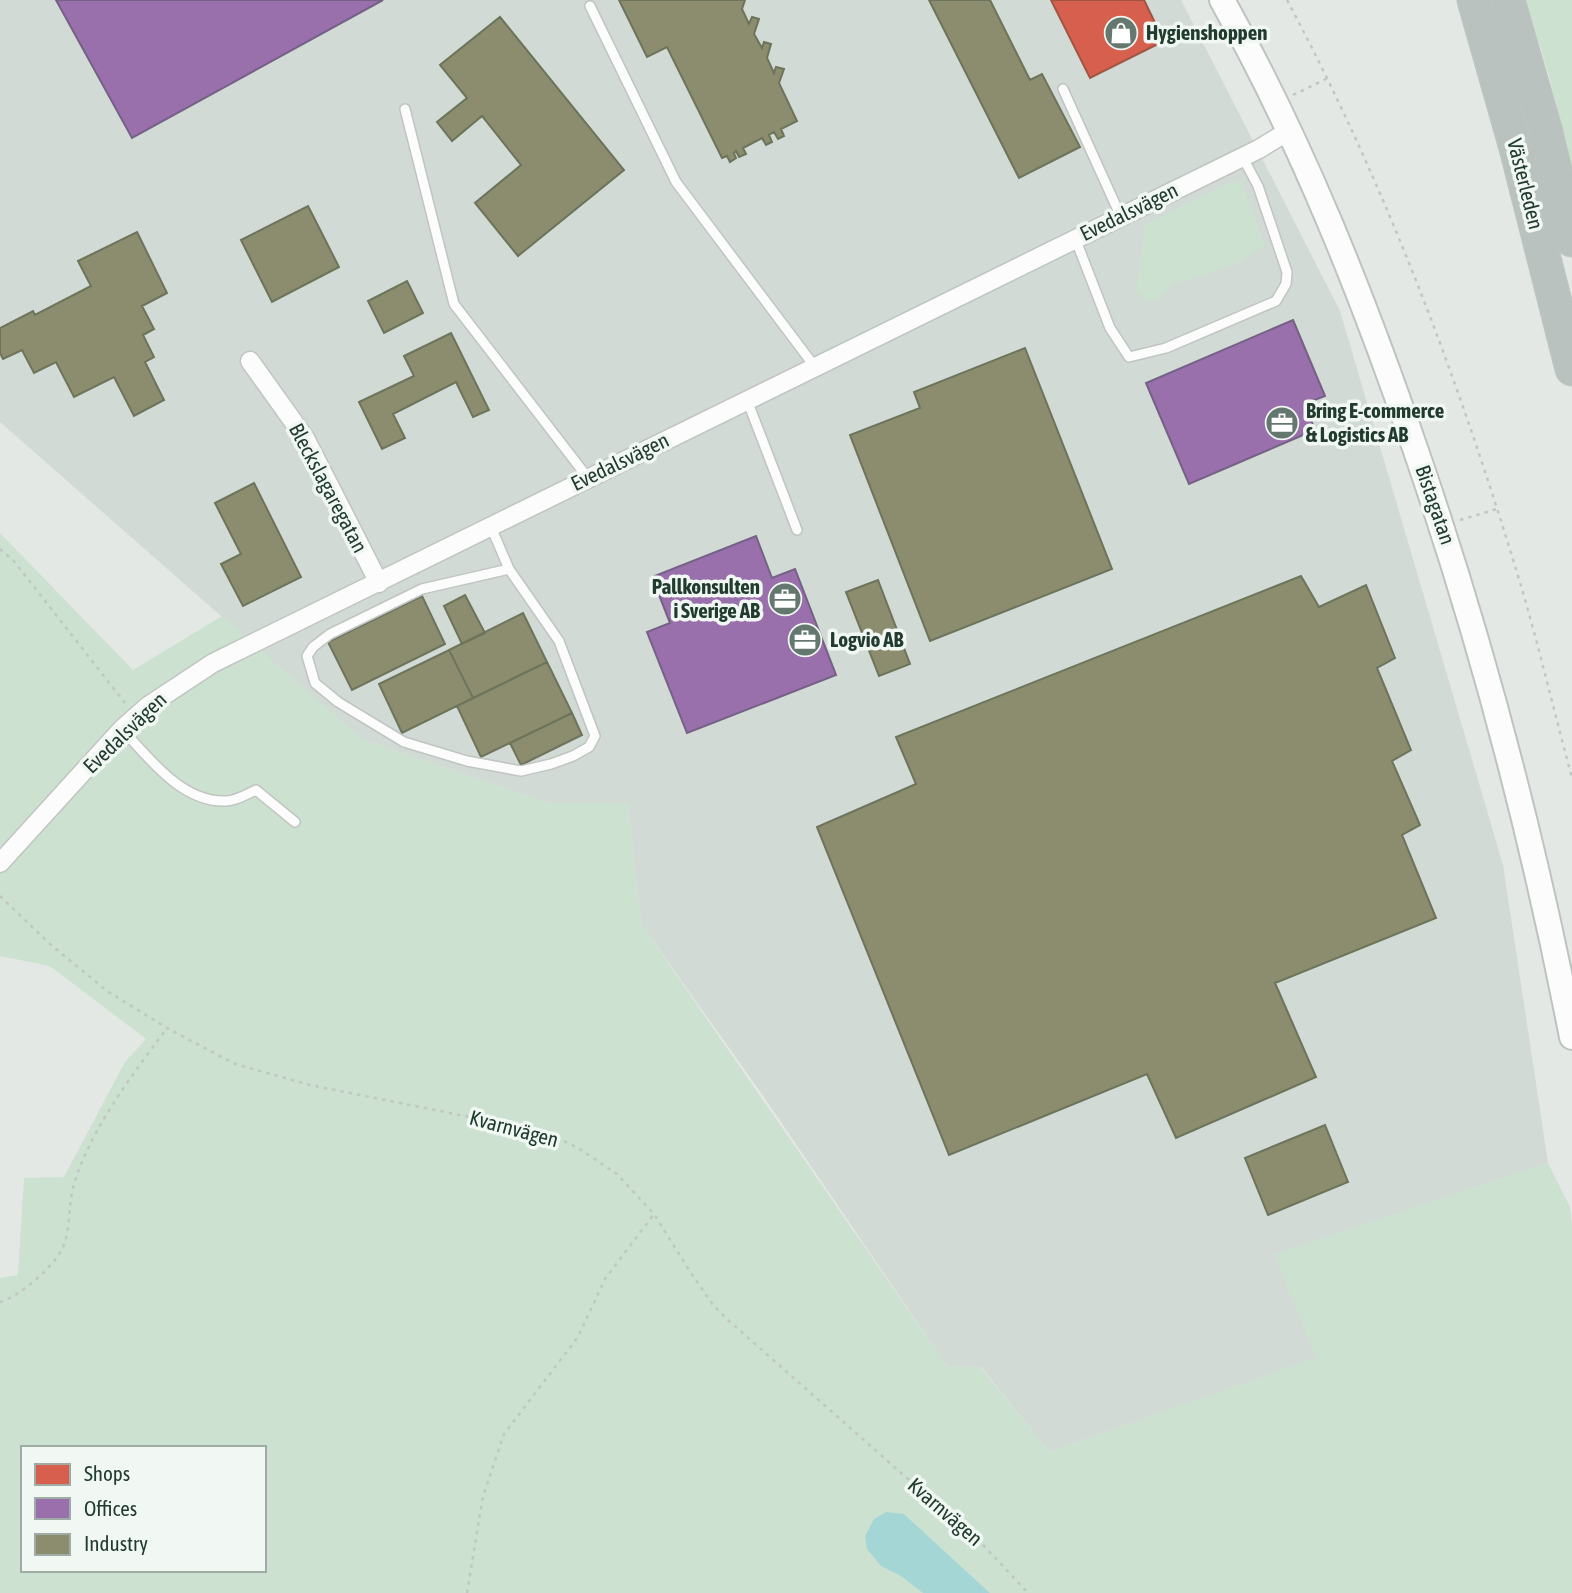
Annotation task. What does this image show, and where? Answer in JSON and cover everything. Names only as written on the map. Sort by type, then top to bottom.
[{"type":"highway","name":"Västerleden","points":[[1474,0],[1516,148],[1572,369]]},
{"type":"highway","name":"Västerleden","points":[[1508,0],[1545,129],[1572,240]]},
{"type":"street","name":"Bistagatan","points":[[1223,0],[1290,130],[1325,208],[1363,301],[1442,526],[1510,758],[1542,892],[1572,1037]]},
{"type":"street","name":"Evedalsvägen","points":[[0,863],[129,723],[175,686],[213,663],[1121,217],[1290,130]]},
{"type":"street","name":"Bleckslagaregatan","points":[[250,360],[305,438],[379,583]]},
{"type":"lane","points":[[590,6],[676,182],[815,368]]},
{"type":"lane","points":[[1063,89],[1121,217]]},
{"type":"lane","points":[[405,109],[454,304],[588,478]]},
{"type":"lane","points":[[1075,238],[1110,328],[1129,356],[1166,348],[1276,301],[1286,284],[1287,272],[1258,186],[1242,156]]},
{"type":"lane","points":[[747,400],[797,530]]},
{"type":"lane","points":[[491,527],[509,569],[559,641],[595,736],[589,747],[551,764],[521,771],[467,761],[404,742],[338,702],[315,683],[307,656],[313,647],[330,634],[422,589],[509,569]]},
{"type":"lane","points":[[129,723],[167,779],[208,800],[229,802],[256,790],[295,822]]},
{"type":"path","points":[[1287,0],[1328,78],[1385,203],[1423,297],[1497,509],[1572,778]]},
{"type":"path","points":[[1277,104],[1328,78]]},
{"type":"path","points":[[1442,526],[1497,509]]},
{"type":"path","points":[[0,550],[13,560],[129,723]]},
{"type":"path","name":"Kvarnvägen","points":[[0,896],[50,944],[107,990],[211,1053],[256,1072],[472,1116],[560,1139],[617,1174],[654,1214],[713,1305],[985,1547],[1028,1593]]},
{"type":"path","points":[[0,1302],[9,1300],[46,1270],[63,1247],[74,1184],[86,1155],[111,1108],[167,1028]]},
{"type":"path","points":[[467,1593],[483,1496],[504,1434],[578,1337],[605,1279],[654,1214]]},
{"type":"shaded area","points":[[0,0],[1181,0],[1340,311],[1503,865],[1548,1163],[1275,1255],[1317,1358],[1049,1452],[981,1367],[947,1366],[764,1097],[641,924],[628,803],[549,803],[361,739],[0,422]]},
{"type":"green space","points":[[1526,0],[1572,0],[1572,168],[1549,76]]},
{"type":"green space","points":[[1241,182],[1265,245],[1242,261],[1175,283],[1160,298],[1148,302],[1136,291],[1145,224],[1230,183]]},
{"type":"green space","points":[[0,533],[133,670],[222,616],[361,739],[549,803],[628,803],[641,924],[947,1366],[980,1367],[1049,1452],[1316,1358],[1274,1255],[1548,1163],[1570,1207],[1572,1226],[1572,1593],[990,1593],[904,1514],[874,1519],[865,1536],[877,1561],[901,1575],[923,1593],[0,1593],[0,1278],[18,1275],[24,1178],[64,1177],[125,1062],[146,1039],[50,966],[0,956]]},
{"type":"water","points":[[886,1512],[904,1514],[990,1593],[923,1593],[901,1576],[881,1566],[867,1549],[865,1536],[874,1519]]},
{"type":"building: Shops","points":[[1051,0],[1144,0],[1164,41],[1090,78]]},
{"type":"building: Offices","points":[[56,0],[383,0],[132,138]]},
{"type":"building: Offices","points":[[1293,320],[1325,396],[1304,404],[1315,430],[1189,484],[1146,383]]},
{"type":"building: Offices","points":[[756,536],[772,578],[795,569],[836,675],[687,733],[647,632],[670,623],[652,577]]},
{"type":"building: Industry","points":[[619,0],[745,0],[742,9],[749,24],[752,17],[759,19],[754,34],[762,48],[764,42],[771,44],[767,58],[774,73],[776,67],[784,69],[779,83],[797,121],[781,129],[784,136],[778,139],[774,132],[769,135],[772,142],[766,145],[762,138],[743,148],[746,154],[739,157],[736,151],[736,158],[730,162],[727,156],[722,158],[667,47],[647,57]]},
{"type":"building: Industry","points":[[929,0],[990,0],[1030,80],[1042,74],[1080,147],[1019,178]]},
{"type":"building: Industry","points":[[500,17],[624,170],[518,256],[475,203],[521,165],[482,116],[452,141],[437,122],[467,98],[440,65]]},
{"type":"building: Industry","points":[[308,206],[339,267],[272,302],[241,240]]},
{"type":"building: Industry","points":[[137,232],[167,293],[142,306],[154,329],[143,335],[154,357],[145,362],[164,400],[134,416],[114,377],[74,397],[56,362],[34,373],[22,350],[3,359],[0,353],[0,328],[33,311],[35,315],[91,286],[78,261]]},
{"type":"building: Industry","points":[[407,281],[423,313],[384,333],[368,301]]},
{"type":"building: Industry","points":[[451,333],[489,410],[473,417],[456,382],[393,414],[405,438],[382,449],[359,402],[414,376],[404,356]]},
{"type":"building: Industry","points":[[1025,348],[1112,569],[930,641],[850,435],[920,408],[914,392]]},
{"type":"building: Industry","points":[[254,483],[301,577],[243,606],[221,564],[241,554],[215,503]]},
{"type":"building: Industry","points":[[1301,576],[1319,607],[1366,585],[1395,658],[1377,668],[1411,750],[1392,761],[1420,825],[1402,835],[1436,918],[1275,983],[1316,1077],[1176,1138],[1147,1074],[949,1155],[817,827],[916,784],[896,737]]},
{"type":"building: Industry","points":[[878,580],[910,664],[879,676],[846,592]]},
{"type":"building: Industry","points":[[465,595],[485,633],[462,644],[444,606]]},
{"type":"building: Industry","points":[[422,596],[445,644],[352,690],[328,642]]},
{"type":"building: Industry","points":[[523,613],[547,662],[473,698],[449,650]]},
{"type":"building: Industry","points":[[449,650],[473,698],[402,733],[379,684]]},
{"type":"building: Industry","points":[[547,662],[572,713],[481,757],[457,706]]},
{"type":"building: Industry","points":[[572,713],[582,735],[521,765],[510,743]]},
{"type":"building: Industry","points":[[1325,1125],[1348,1182],[1268,1215],[1245,1158]]},
{"type":"place","name":"Hygienshoppen","points":[[1121,33]]},
{"type":"place","name":"Bring E-commerce & Logistics AB","points":[[1282,423]]},
{"type":"place","name":"Pallkonsulten i Sverige AB","points":[[785,599]]},
{"type":"place","name":"Logvio AB","points":[[805,640]]}]
